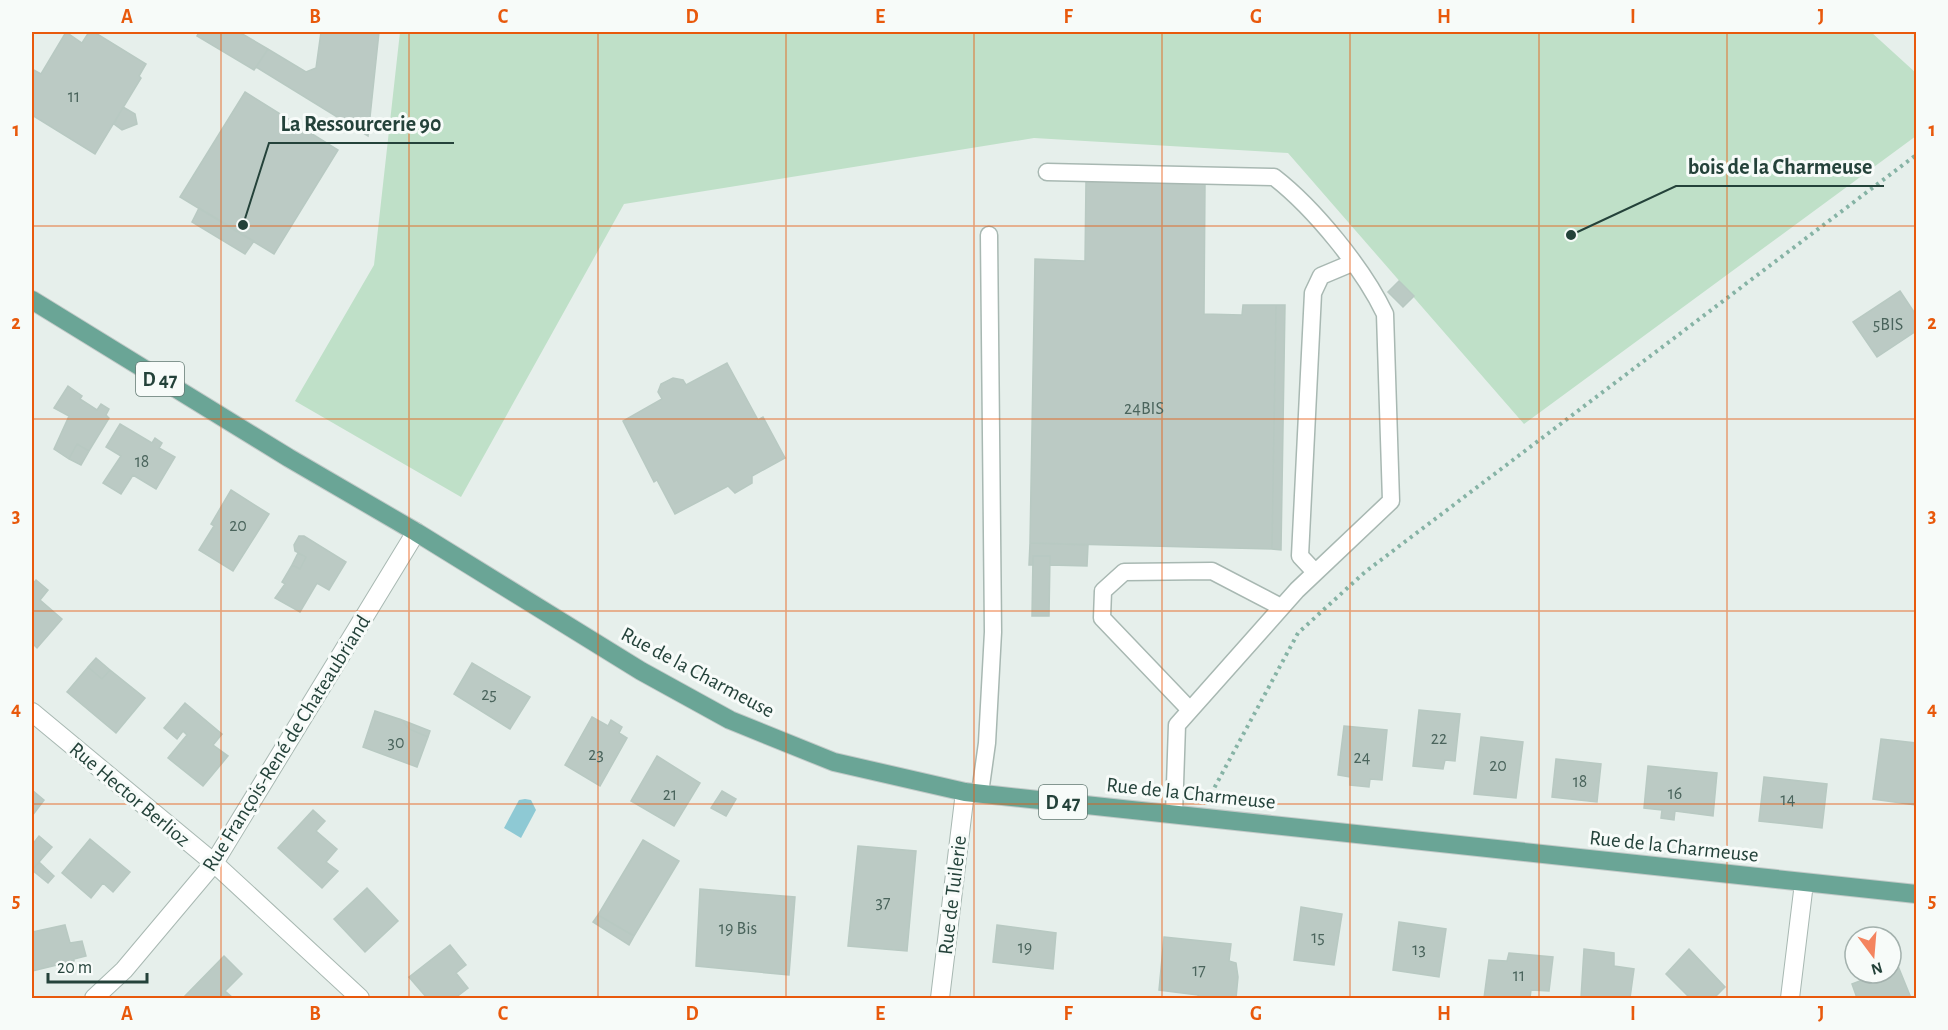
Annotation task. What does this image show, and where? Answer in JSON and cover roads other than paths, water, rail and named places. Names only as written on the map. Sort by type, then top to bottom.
[{"type":"main road","name":"Rue de la Charmeuse","points":[[32,300],[641,671],[730,720],[834,762],[973,792],[1917,894]]},
{"type":"street","name":"Rue François-René de Chateaubriand","points":[[94,999],[124,970],[214,863],[416,532]]},
{"type":"street","name":"Rue Hector Berlioz","points":[[32,712],[214,863],[360,999]]},
{"type":"street","name":"Rue de Tuilerie","points":[[940,999],[973,792]]},
{"type":"street","points":[[1790,999],[1804,883]]},
{"type":"lane","points":[[1047,172],[1274,177],[1301,198],[1374,291],[1385,314],[1391,501],[1281,607],[1177,725],[1174,814]]},
{"type":"lane","points":[[973,792],[987,743],[993,632],[989,235]]},
{"type":"lane","points":[[1315,572],[1300,556],[1313,293],[1321,276],[1352,263]]},
{"type":"lane","points":[[1190,710],[1102,618],[1103,591],[1124,572],[1212,571],[1281,607]]},
{"type":"water","points":[[519,800],[531,800],[536,810],[521,838],[504,828]]},
{"type":"place","name":"La Ressourcerie 90","points":[[243,225]]},
{"type":"place","name":"bois de la Charmeuse","points":[[1571,235]]}]
